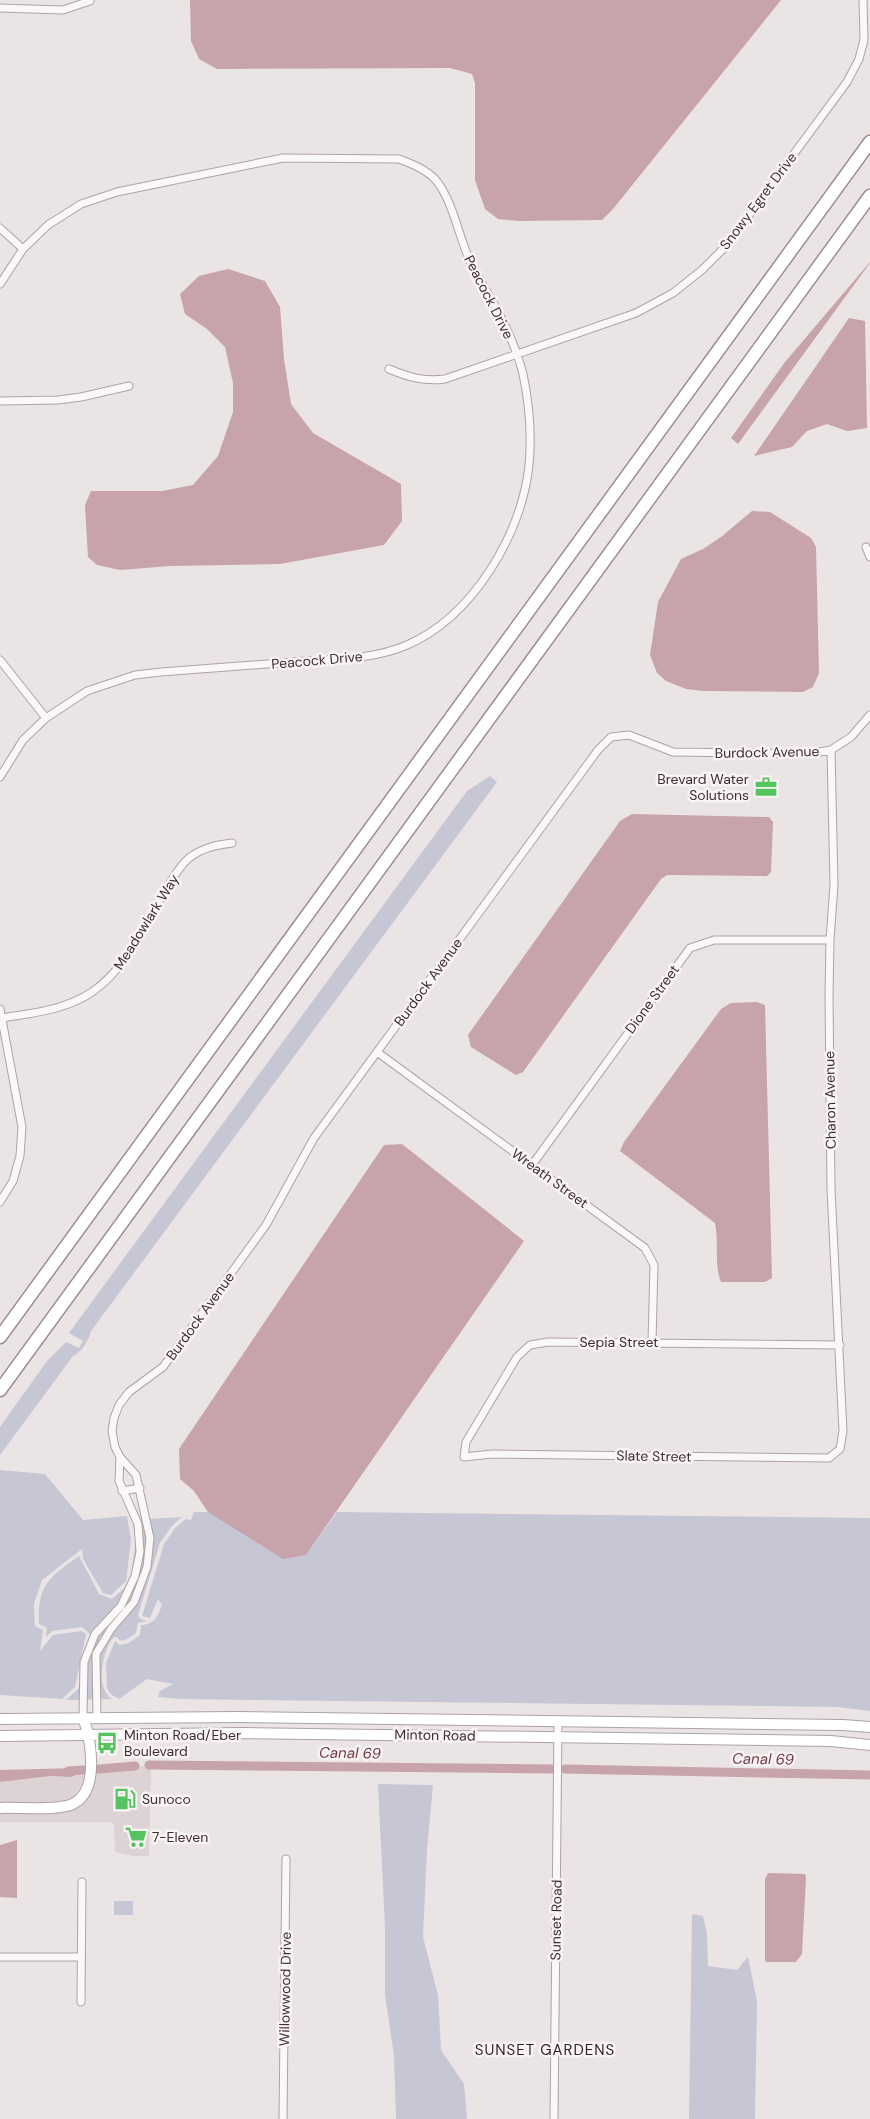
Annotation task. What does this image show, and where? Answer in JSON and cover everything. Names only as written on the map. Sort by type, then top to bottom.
[{"type":"highway","points":[[0,1336],[870,142]]},
{"type":"highway","points":[[0,1390],[870,196]]},
{"type":"main road","points":[[0,1808],[58,1807],[76,1802],[90,1781],[91,1769],[89,1734],[83,1717]]},
{"type":"main road","name":"Minton Road","points":[[0,1719],[97,1717],[558,1720],[834,1724],[870,1728]]},
{"type":"main road","points":[[89,1734],[97,1717]]},
{"type":"main road","name":"Minton Road","points":[[0,1736],[243,1733],[558,1736],[831,1741],[870,1745]]},
{"type":"street","name":"Snowy Egret Drive","points":[[389,369],[406,376],[430,381],[445,379],[636,313],[673,293],[702,270],[726,246],[847,82],[859,60],[864,40],[864,0]]},
{"type":"street","points":[[0,8],[63,10],[90,2]]},
{"type":"street","name":"Peacock Drive","points":[[0,284],[23,249],[48,225],[82,204],[117,192],[283,158],[399,160],[417,166],[434,179],[445,195],[472,267],[500,313],[518,355],[530,426],[529,465],[514,526],[494,565],[468,600],[447,621],[425,636],[406,646],[383,653],[350,658],[135,675],[86,691],[46,718],[23,740],[0,777]]},
{"type":"street","points":[[0,228],[23,249]]},
{"type":"street","points":[[0,401],[58,400],[81,397],[129,386]]},
{"type":"street","points":[[866,547],[870,557]]},
{"type":"street","points":[[0,660],[46,718]]},
{"type":"street","name":"Burdock Avenue","points":[[83,1717],[84,1662],[95,1634],[108,1626],[134,1602],[147,1567],[150,1538],[140,1488],[136,1475],[120,1457],[115,1448],[112,1432],[114,1418],[119,1405],[129,1392],[163,1367],[266,1225],[314,1138],[598,750],[611,737],[629,735],[673,752],[808,754],[831,750],[851,738],[870,716]]},
{"type":"street","name":"Charon Avenue","points":[[831,750],[834,885],[830,940],[831,1189],[843,1431],[840,1449]]},
{"type":"street","name":"Meadowlark Way","points":[[2,1018],[60,1008],[91,993],[109,979],[124,961],[175,874],[189,858],[203,849],[232,843]]},
{"type":"street","name":"Dione Street","points":[[532,1165],[690,948],[714,940],[830,940]]},
{"type":"street","points":[[0,1009],[22,1127],[20,1156],[13,1181],[0,1202]]},
{"type":"street","name":"Wreath Street","points":[[377,1052],[645,1248],[654,1265],[652,1342]]},
{"type":"street","name":"Sepia Street","points":[[464,1457],[466,1442],[476,1425],[517,1357],[530,1345],[548,1342],[652,1342],[840,1345]]},
{"type":"street","name":"Slate Street","points":[[464,1457],[492,1454],[829,1458],[840,1449]]},
{"type":"street","name":"Burdock Avenue","points":[[97,1717],[96,1654],[108,1626],[121,1606],[135,1576],[140,1552],[136,1521],[119,1481],[120,1457]]},
{"type":"street","points":[[122,1491],[140,1488]]},
{"type":"street","points":[[136,1521],[146,1516]]},
{"type":"street","points":[[137,1564],[147,1567]]},
{"type":"street","name":"Sunset Road","points":[[554,2119],[558,1720]]},
{"type":"street","name":"Willowwood Drive","points":[[283,2119],[286,1859]]},
{"type":"street","points":[[81,2002],[82,1882]]},
{"type":"street","points":[[0,1957],[82,1957]]},
{"type":"shaded area","points":[[190,0],[781,0],[613,209],[602,220],[519,221],[498,219],[485,209],[475,180],[475,83],[472,74],[450,68],[217,69],[199,59],[191,41]]},
{"type":"shaded area","points":[[870,262],[738,444],[731,438],[785,362]]},
{"type":"shaded area","points":[[228,269],[265,281],[280,307],[284,359],[291,404],[313,433],[401,484],[402,521],[384,545],[280,564],[170,566],[120,570],[97,565],[88,557],[85,505],[91,491],[162,491],[193,485],[218,456],[233,412],[233,383],[225,347],[207,329],[185,314],[180,294],[199,276]]},
{"type":"shaded area","points":[[849,318],[865,321],[867,428],[847,431],[827,424],[807,431],[792,447],[754,456]]},
{"type":"shaded area","points":[[752,511],[770,512],[811,538],[816,547],[819,673],[813,687],[803,692],[702,691],[686,689],[666,681],[657,673],[650,655],[658,602],[681,559],[703,549],[721,537]]},
{"type":"shaded area","points":[[490,776],[497,782],[91,1331],[84,1346],[73,1356],[0,1455],[0,1427],[47,1361],[66,1342],[79,1348],[83,1341],[69,1333],[467,791]]},
{"type":"shaded area","points":[[632,814],[769,817],[773,822],[771,872],[767,876],[667,875],[661,879],[523,1072],[516,1075],[471,1047],[468,1035],[620,821]]},
{"type":"shaded area","points":[[757,1002],[765,1005],[772,1278],[765,1282],[721,1282],[718,1268],[715,1223],[620,1151],[624,1142],[721,1009],[731,1003]]},
{"type":"shaded area","points":[[402,1144],[524,1241],[306,1555],[283,1559],[208,1512],[194,1491],[180,1479],[179,1449],[384,1145]]},
{"type":"shaded area","points":[[0,1470],[45,1474],[83,1520],[127,1516],[131,1539],[126,1581],[111,1595],[103,1593],[83,1559],[82,1549],[42,1580],[34,1604],[35,1626],[43,1630],[40,1651],[53,1635],[81,1631],[86,1634],[75,1687],[62,1699],[0,1695]]},
{"type":"shaded area","points":[[194,1512],[208,1512],[226,1522],[306,1555],[337,1512],[870,1518],[870,1711],[838,1707],[181,1699],[158,1697],[160,1691],[173,1684],[147,1679],[119,1699],[107,1689],[106,1663],[115,1641],[120,1645],[129,1643],[140,1635],[141,1625],[152,1622],[157,1616],[162,1605],[158,1599],[150,1618],[142,1616],[164,1544],[175,1528],[186,1519],[191,1520]]},
{"type":"shaded area","points":[[182,1517],[172,1526],[160,1543],[138,1615],[140,1619],[147,1621],[138,1623],[136,1633],[127,1639],[121,1641],[116,1637],[109,1644],[103,1661],[102,1679],[103,1687],[112,1699],[66,1700],[79,1688],[90,1634],[82,1627],[52,1631],[46,1637],[47,1628],[39,1624],[39,1611],[40,1600],[47,1584],[60,1570],[79,1556],[99,1594],[112,1599],[130,1583],[136,1540],[132,1520]]},
{"type":"shaded area","points":[[151,1766],[149,1856],[134,1856],[115,1852],[114,1825],[111,1822],[0,1822],[0,1812],[70,1809],[79,1806],[90,1791],[96,1768]]},
{"type":"shaded area","points":[[78,1768],[86,1768],[85,1780],[73,1798],[57,1803],[0,1803],[0,1782],[51,1776],[71,1777],[77,1774]]},
{"type":"shaded area","points":[[78,1768],[78,1774],[71,1777],[51,1776],[0,1782],[0,1770]]},
{"type":"shaded area","points":[[378,1784],[433,1785],[427,1849],[423,1937],[438,1995],[441,2050],[464,2084],[467,2119],[396,2119],[394,2056],[385,1995],[385,1928]]},
{"type":"shaded area","points":[[17,1840],[17,1898],[0,1897],[0,1845]]},
{"type":"shaded area","points":[[768,1873],[805,1874],[802,1954],[796,1962],[766,1962],[765,1960],[765,1879]]},
{"type":"shaded area","points":[[114,1901],[133,1901],[133,1915],[114,1915]]},
{"type":"shaded area","points":[[692,1914],[703,1916],[707,1934],[708,1966],[737,1970],[748,1957],[757,2001],[755,2119],[689,2119]]},
{"type":"waterway","name":"Canal 69","points":[[149,1765],[551,1769]]},
{"type":"waterway","name":"Canal 69","points":[[99,1769],[135,1766]]},
{"type":"waterway","name":"Canal 69","points":[[565,1769],[870,1775]]},
{"type":"waterway","name":"Canal 69","points":[[68,1771],[83,1770]]},
{"type":"place","name":"Brevard Water Solutions","points":[[766,787]]},
{"type":"place","name":"Minton Road/Eber Boulevard","points":[[107,1743]]},
{"type":"place","name":"Sunoco","points":[[125,1799]]},
{"type":"place","name":"7-Eleven","points":[[136,1837]]},
{"type":"district","name":"SUNSET GARDENS","points":[[545,2050]]}]
